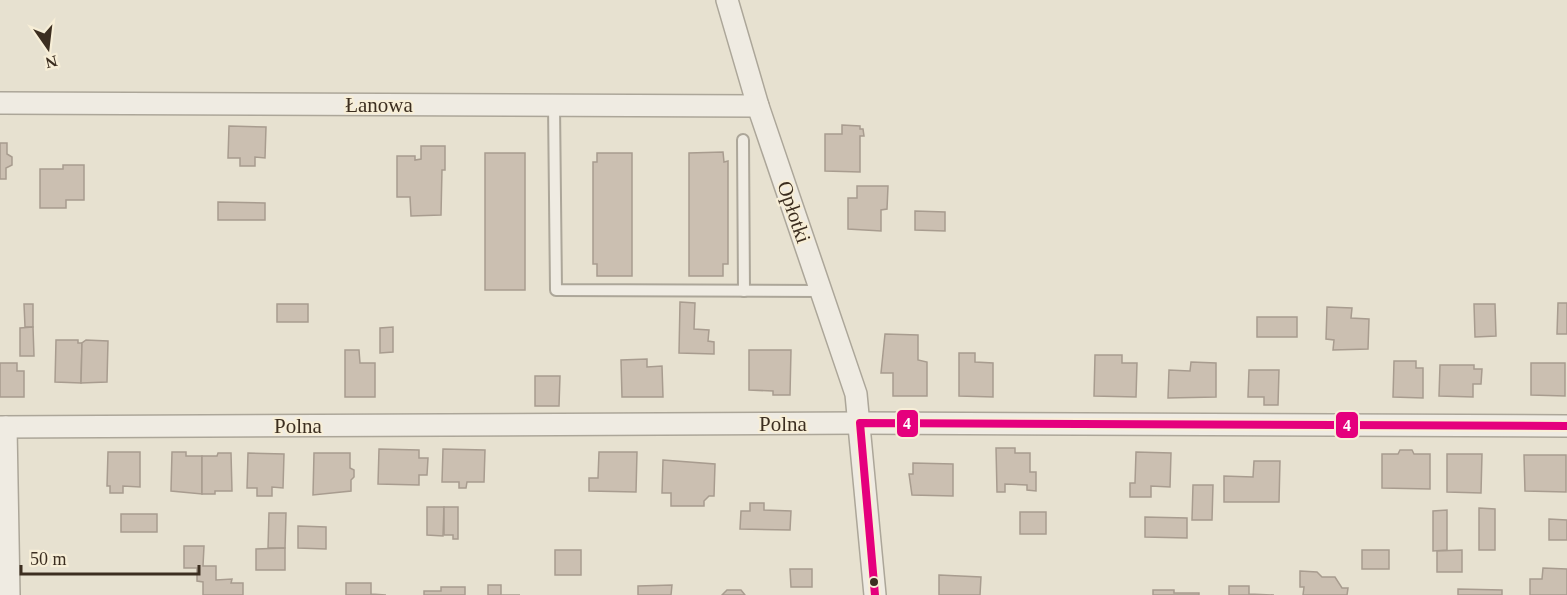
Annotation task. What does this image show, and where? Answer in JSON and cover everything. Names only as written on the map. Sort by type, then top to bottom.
[{"type":"street","name":"Opłotki","points":[[727,0],[758,106],[856,394],[875,595]]},
{"type":"street","name":"Łanowa","points":[[0,104],[758,106]]},
{"type":"street","name":"Polna","points":[[3,427],[860,423],[1567,426]]},
{"type":"street","points":[[3,427],[9,595]]},
{"type":"lane","points":[[554,105],[556,290],[821,291]]},
{"type":"lane","points":[[743,140],[744,291]]},
{"type":"building","points":[[842,125],[860,126],[860,129],[863,129],[864,136],[860,136],[860,172],[825,171],[825,134],[842,134]]},
{"type":"building","points":[[229,126],[266,127],[265,158],[255,157],[255,166],[240,166],[240,158],[228,158]]},
{"type":"building","points":[[0,143],[7,143],[7,154],[12,157],[12,165],[6,168],[6,179],[0,179]]},
{"type":"building","points":[[421,146],[445,146],[441,215],[411,216],[410,197],[397,197],[397,156],[415,156],[415,160],[421,159]]},
{"type":"building","points":[[723,152],[724,162],[728,161],[728,264],[723,264],[723,276],[689,276],[689,153]]},
{"type":"building","points":[[485,153],[525,153],[525,290],[485,290]]},
{"type":"building","points":[[597,153],[632,153],[632,276],[597,276],[597,264],[593,264],[593,162],[597,162]]},
{"type":"building","points":[[63,165],[84,165],[84,200],[66,200],[66,208],[40,208],[40,169],[63,169]]},
{"type":"building","points":[[857,186],[888,186],[887,209],[881,210],[881,231],[848,229],[848,198],[857,198]]},
{"type":"building","points":[[218,202],[265,203],[265,220],[218,220]]},
{"type":"building","points":[[915,211],[945,212],[945,231],[915,230]]},
{"type":"building","points":[[680,302],[695,303],[694,329],[709,330],[708,341],[714,342],[714,354],[679,353]]},
{"type":"building","points":[[1558,303],[1567,303],[1567,334],[1557,334]]},
{"type":"building","points":[[24,304],[33,304],[33,327],[25,327]]},
{"type":"building","points":[[277,304],[308,304],[308,322],[277,322]]},
{"type":"building","points":[[1474,304],[1495,304],[1496,336],[1475,337]]},
{"type":"building","points":[[1327,307],[1352,308],[1351,318],[1369,319],[1368,349],[1333,350],[1334,340],[1326,339]]},
{"type":"building","points":[[1257,317],[1297,317],[1297,337],[1257,337]]},
{"type":"building","points":[[33,327],[34,356],[20,356],[20,328]]},
{"type":"building","points":[[393,327],[393,352],[380,353],[380,328]]},
{"type":"building","points":[[885,334],[918,335],[918,360],[927,362],[927,396],[893,396],[893,373],[881,373]]},
{"type":"building","points":[[56,340],[78,340],[78,343],[82,343],[81,383],[55,382]]},
{"type":"building","points":[[86,340],[108,341],[107,382],[81,383],[82,343]]},
{"type":"building","points":[[345,350],[359,350],[360,363],[375,363],[375,397],[345,397]]},
{"type":"building","points":[[749,350],[791,350],[790,395],[773,395],[773,391],[749,390]]},
{"type":"building","points":[[959,353],[975,353],[975,362],[993,363],[993,397],[959,396]]},
{"type":"building","points":[[1095,355],[1122,355],[1122,363],[1137,363],[1136,397],[1094,396]]},
{"type":"building","points":[[647,359],[647,367],[662,366],[663,397],[622,397],[621,360]]},
{"type":"building","points":[[1394,361],[1416,361],[1416,368],[1423,368],[1423,398],[1393,397]]},
{"type":"building","points":[[1191,362],[1216,363],[1216,397],[1168,398],[1169,370],[1190,371]]},
{"type":"building","points":[[0,363],[17,363],[17,371],[24,371],[24,397],[0,397]]},
{"type":"building","points":[[1531,363],[1565,363],[1565,396],[1531,395]]},
{"type":"building","points":[[1440,365],[1474,365],[1474,369],[1482,369],[1481,384],[1473,384],[1473,397],[1439,396]]},
{"type":"building","points":[[1249,370],[1279,370],[1278,405],[1264,405],[1264,397],[1248,397]]},
{"type":"building","points":[[535,376],[560,376],[559,406],[535,406]]},
{"type":"building","points":[[996,448],[1015,448],[1015,453],[1030,453],[1030,472],[1036,472],[1036,491],[1027,490],[1027,485],[1005,484],[1005,492],[997,492]]},
{"type":"building","points":[[379,449],[419,450],[419,458],[428,458],[427,475],[419,475],[419,485],[378,484]]},
{"type":"building","points":[[443,449],[485,450],[484,482],[467,482],[466,488],[459,488],[459,482],[442,482]]},
{"type":"building","points":[[1400,450],[1412,450],[1414,454],[1430,454],[1430,489],[1382,488],[1382,454],[1398,454]]},
{"type":"building","points":[[108,452],[140,452],[140,487],[123,486],[123,493],[110,493],[110,486],[107,486]]},
{"type":"building","points":[[172,452],[186,452],[186,456],[202,456],[202,494],[171,491]]},
{"type":"building","points":[[599,452],[637,452],[636,492],[589,491],[589,478],[598,478]]},
{"type":"building","points":[[1136,452],[1171,453],[1170,487],[1151,486],[1151,497],[1130,497],[1130,483],[1135,483]]},
{"type":"building","points":[[218,453],[231,453],[232,491],[202,494],[202,456],[217,456]]},
{"type":"building","points":[[248,453],[284,454],[283,488],[272,487],[272,496],[257,496],[257,488],[247,488]]},
{"type":"building","points":[[314,453],[350,453],[350,468],[354,470],[351,491],[313,495]]},
{"type":"building","points":[[1447,454],[1482,454],[1481,493],[1447,492]]},
{"type":"building","points":[[1524,455],[1566,455],[1566,492],[1525,491]]},
{"type":"building","points":[[663,460],[715,464],[714,496],[709,496],[704,501],[704,506],[671,506],[671,493],[662,493]]},
{"type":"building","points":[[1254,461],[1280,461],[1279,502],[1224,502],[1224,476],[1253,477]]},
{"type":"building","points":[[913,463],[953,464],[953,496],[912,495],[909,474],[913,474]]},
{"type":"building","points":[[1193,485],[1213,485],[1212,520],[1192,520]]},
{"type":"building","points":[[750,503],[764,503],[764,510],[791,511],[790,530],[740,529],[741,511],[750,511]]},
{"type":"building","points":[[427,507],[444,507],[443,536],[427,535]]},
{"type":"building","points":[[444,507],[458,507],[458,539],[453,539],[453,535],[444,535]]},
{"type":"building","points":[[1479,508],[1495,509],[1495,550],[1479,550]]},
{"type":"building","points":[[1447,510],[1447,550],[1433,551],[1433,511]]},
{"type":"building","points":[[1020,512],[1046,512],[1046,534],[1020,534]]},
{"type":"building","points":[[269,513],[286,513],[285,548],[268,548]]},
{"type":"building","points":[[121,514],[157,514],[157,532],[121,532]]},
{"type":"building","points":[[1145,517],[1187,518],[1187,538],[1145,537]]},
{"type":"building","points":[[1549,519],[1567,520],[1567,540],[1549,540]]},
{"type":"building","points":[[298,526],[326,527],[326,549],[298,548]]},
{"type":"building","points":[[184,546],[204,546],[203,566],[216,566],[216,580],[232,579],[231,583],[243,583],[243,595],[203,595],[203,582],[197,581],[197,568],[184,568]]},
{"type":"building","points":[[285,548],[285,570],[256,570],[256,549]]},
{"type":"building","points":[[555,550],[581,550],[581,575],[555,575]]},
{"type":"building","points":[[1362,550],[1389,550],[1389,569],[1362,569]]},
{"type":"building","points":[[1462,550],[1462,572],[1437,572],[1437,551]]},
{"type":"building","points":[[1543,568],[1567,569],[1567,595],[1530,595],[1530,579],[1542,579]]},
{"type":"building","points":[[790,569],[812,569],[812,587],[791,587]]},
{"type":"building","points":[[1300,571],[1317,572],[1322,577],[1335,577],[1342,588],[1348,588],[1347,595],[1303,595],[1304,587],[1300,587]]},
{"type":"building","points":[[939,575],[981,577],[980,595],[939,595]]},
{"type":"building","points":[[346,583],[371,583],[371,594],[386,595],[346,595]]},
{"type":"building","points":[[488,585],[501,585],[501,595],[488,595]]},
{"type":"building","points":[[672,585],[671,595],[638,595],[638,586]]},
{"type":"building","points":[[1229,586],[1249,586],[1249,594],[1274,595],[1229,595]]},
{"type":"building","points":[[441,587],[465,587],[465,595],[424,595],[424,591],[441,591]]},
{"type":"building","points":[[1458,589],[1502,590],[1502,595],[1458,595]]},
{"type":"building","points":[[727,590],[741,590],[745,595],[722,595]]},
{"type":"building","points":[[1153,590],[1174,590],[1174,593],[1199,593],[1199,595],[1153,595]]},
{"type":"transit line","name":"4","points":[[875,595],[860,423],[1567,426]]}]
